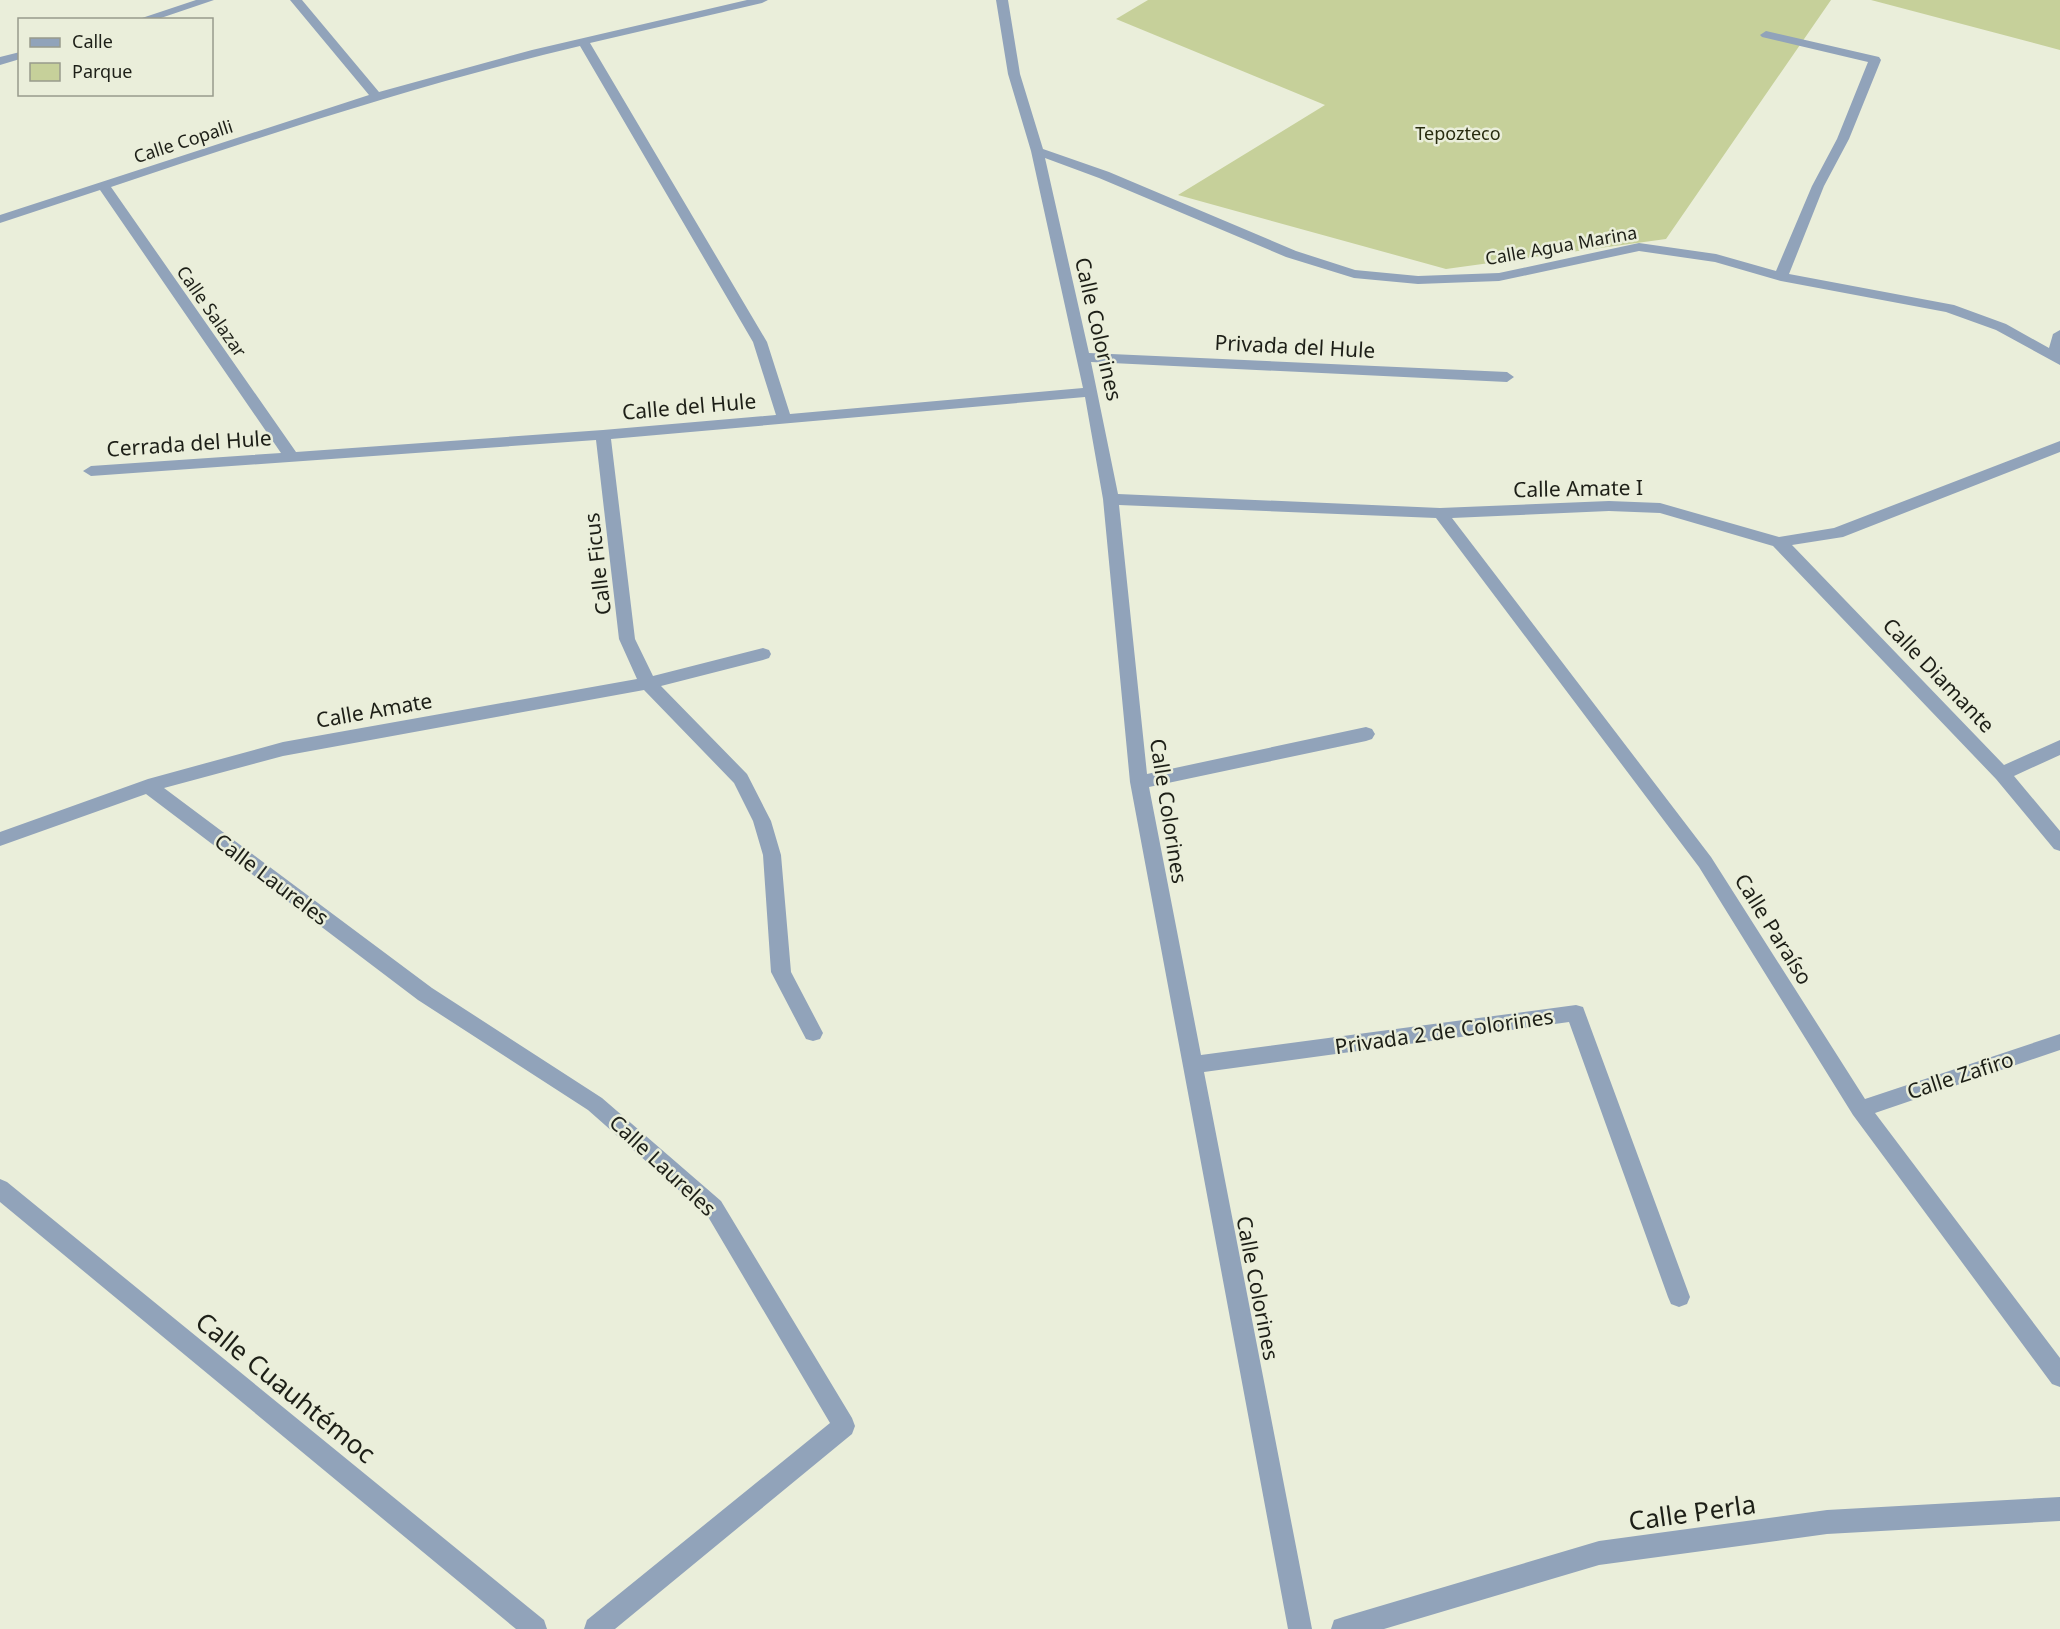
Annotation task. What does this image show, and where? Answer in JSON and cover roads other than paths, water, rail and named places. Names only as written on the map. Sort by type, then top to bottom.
[{"type":"street","points":[[148,18],[208,0]]},
{"type":"street","points":[[296,0],[377,97]]},
{"type":"street","name":"Calle Copalli","points":[[0,219],[377,97],[462,72],[583,41],[762,0]]},
{"type":"street","name":"Calle Colorines","points":[[1002,0],[1014,74],[1037,151],[1091,392],[1111,499],[1139,782],[1300,1629]]},
{"type":"street","points":[[1766,35],[1875,60],[1843,139],[1818,186],[1781,277]]},
{"type":"street","points":[[583,41],[760,342],[784,418]]},
{"type":"street","points":[[0,61],[18,56]]},
{"type":"street","name":"Calle Agua Marina","points":[[1037,151],[1104,175],[1291,254],[1354,274],[1418,279],[1499,277],[1640,248],[1716,258],[1781,277],[1949,308],[2001,327],[2057,359]]},
{"type":"street","name":"Calle Salazar","points":[[103,185],[291,456]]},
{"type":"street","points":[[2057,359],[2060,334]]},
{"type":"street","name":"Privada del Hule","points":[[1082,357],[1507,377]]},
{"type":"street","name":"Calle del Hule","points":[[291,456],[603,435],[1091,392]]},
{"type":"street","name":"Calle Ficus","points":[[603,435],[627,639],[648,683],[741,779],[762,820],[772,855],[781,972],[813,1033]]},
{"type":"street","name":"Calle Amate I","points":[[1111,499],[1440,513],[1609,506],[1660,508],[1779,542],[1837,533],[2060,446]]},
{"type":"street","name":"Cerrada del Hule","points":[[91,471],[291,456]]},
{"type":"street","name":"Calle Paraíso","points":[[1440,513],[1705,862],[1860,1109],[2060,1376]]},
{"type":"street","name":"Calle Diamante","points":[[1779,542],[2002,774],[2060,844]]},
{"type":"street","name":"Calle Amate","points":[[0,839],[148,786],[283,749],[648,683],[763,654]]},
{"type":"street","points":[[1139,782],[1366,734]]},
{"type":"street","points":[[2002,774],[2060,747]]},
{"type":"street","name":"Calle Laureles","points":[[148,786],[425,994],[595,1104],[714,1208],[844,1426],[596,1629]]},
{"type":"street","name":"Privada 2 de Colorines","points":[[1192,1065],[1576,1013],[1679,1297]]},
{"type":"street","name":"Calle Zafiro","points":[[1860,1109],[2060,1042]]},
{"type":"street","name":"Calle Cuauhtémoc","points":[[0,1189],[535,1629]]},
{"type":"street","name":"Calle Perla","points":[[1343,1629],[1599,1553],[1827,1522],[2060,1509]]},
{"type":"park label","name":"Tepozteco","points":[[1458,133]]}]
